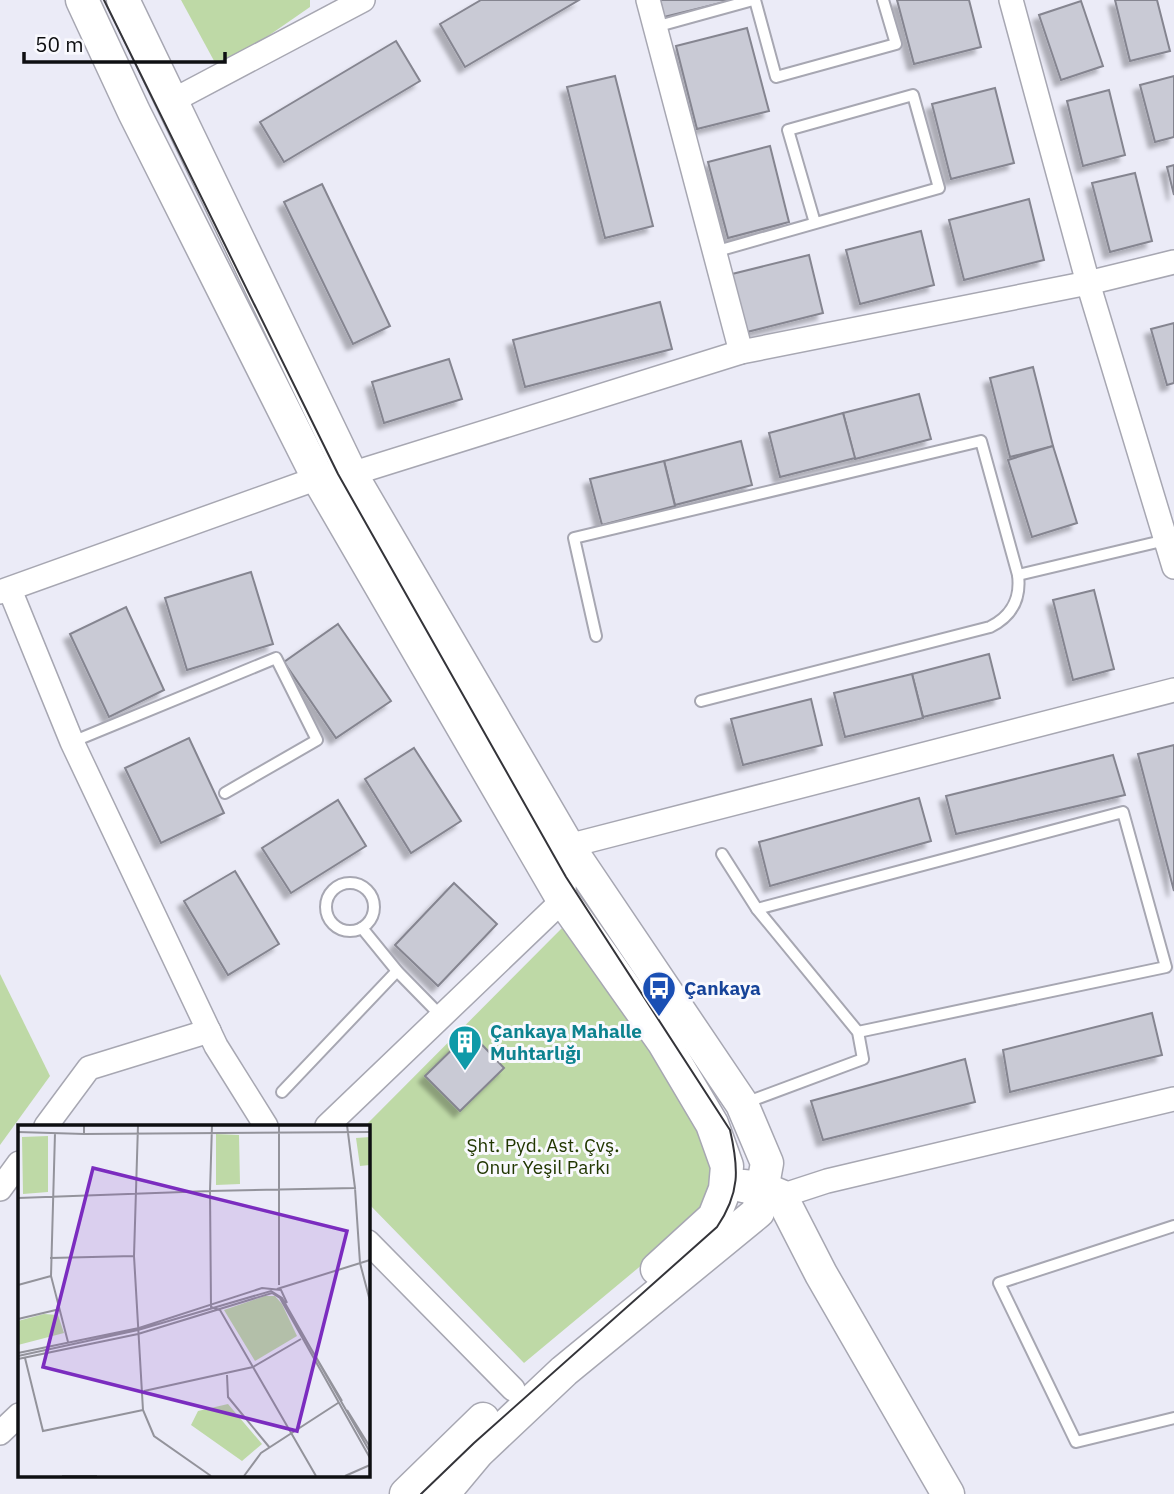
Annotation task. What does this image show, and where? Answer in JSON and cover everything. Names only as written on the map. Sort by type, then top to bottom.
[{"type":"main road","points":[[82,0],[134,112],[318,478],[564,900],[664,1043],[712,1124],[727,1166],[725,1189],[714,1217],[513,1389],[406,1494]]},
{"type":"main road","points":[[123,0],[351,474],[568,846],[742,1104],[767,1163],[772,1192],[948,1494]]},
{"type":"main road","points":[[725,1189],[736,1185],[772,1192]]},
{"type":"main road","points":[[443,1494],[478,1452],[564,1371],[758,1212],[772,1192]]},
{"type":"street","points":[[648,0],[741,352]]},
{"type":"street","points":[[1011,0],[1088,283],[1174,567]]},
{"type":"street","points":[[172,101],[348,4]]},
{"type":"street","points":[[265,1125],[216,1046],[72,742],[5,591],[318,478],[351,474],[741,352],[1088,283],[1174,262]]},
{"type":"street","points":[[328,1125],[564,900],[568,846],[1174,690]]},
{"type":"street","points":[[47,1125],[89,1068],[209,1031]]},
{"type":"street","points":[[772,1192],[1174,1099]]},
{"type":"street","points":[[0,1189],[18,1164]]},
{"type":"street","points":[[369,1243],[513,1389]]},
{"type":"street","points":[[0,1433],[18,1416]]},
{"type":"lane","points":[[655,27],[754,0],[776,77],[895,44],[883,0]]},
{"type":"lane","points":[[714,252],[939,188],[913,95],[788,130],[814,223]]},
{"type":"lane","points":[[596,636],[574,538],[981,441],[1018,575],[1015,604],[1000,622],[990,627],[701,701]]},
{"type":"lane","points":[[1018,575],[1166,540]]},
{"type":"lane","points":[[72,742],[276,657],[317,740],[225,793]]},
{"type":"lane","points":[[757,909],[1123,812],[1166,967],[858,1032]]},
{"type":"lane","points":[[722,854],[757,909],[858,1032],[863,1059],[742,1104]]},
{"type":"lane","points":[[357,884],[371,895],[374,914],[362,928],[344,930],[329,919],[327,900],[338,886],[357,884]]},
{"type":"lane","points":[[362,928],[397,971],[442,1017]]},
{"type":"lane","points":[[282,1092],[397,971]]},
{"type":"lane","points":[[1174,1226],[999,1283],[1076,1442],[1174,1418]]},
{"type":"green space","points":[[181,0],[310,0],[310,7],[219,70]]},
{"type":"green space","name":"Şht. Pyd. Ast. Çvş. Onur Yeşil Parkı","points":[[567,923],[704,1132],[716,1185],[706,1207],[679,1234],[524,1363],[369,1204],[369,1125],[366,1125]]},
{"type":"green space","points":[[0,974],[50,1076],[0,1145]]},
{"type":"building","points":[[481,0],[579,0],[465,67],[440,24]]},
{"type":"building","points":[[660,0],[733,0],[664,17]]},
{"type":"building","points":[[897,0],[969,0],[981,47],[914,64]]},
{"type":"building","points":[[1115,0],[1157,0],[1170,51],[1130,61]]},
{"type":"building","points":[[1081,1],[1103,66],[1061,80],[1039,15]]},
{"type":"building","points":[[747,28],[769,111],[697,129],[676,46]]},
{"type":"building","points":[[396,41],[420,81],[284,162],[260,122]]},
{"type":"building","points":[[615,76],[653,226],[605,238],[567,87]]},
{"type":"building","points":[[1174,76],[1174,137],[1155,142],[1140,85]]},
{"type":"building","points":[[995,88],[1014,163],[951,179],[932,104]]},
{"type":"building","points":[[1109,90],[1125,155],[1083,166],[1067,101]]},
{"type":"building","points":[[770,146],[789,222],[728,238],[708,162]]},
{"type":"building","points":[[1174,165],[1174,195],[1167,167]]},
{"type":"building","points":[[1135,173],[1152,241],[1110,252],[1092,183]]},
{"type":"building","points":[[322,184],[390,326],[353,344],[284,202]]},
{"type":"building","points":[[1029,199],[1044,260],[964,280],[949,220]]},
{"type":"building","points":[[921,231],[934,285],[860,304],[846,250]]},
{"type":"building","points":[[809,255],[823,313],[747,332],[732,274]]},
{"type":"building","points":[[660,302],[672,349],[525,387],[513,340]]},
{"type":"building","points":[[1174,323],[1174,383],[1167,385],[1151,329]]},
{"type":"building","points":[[449,359],[462,399],[384,423],[372,382]]},
{"type":"building","points":[[1033,367],[1053,446],[1010,457],[990,378]]},
{"type":"building","points":[[919,394],[931,439],[855,459],[843,413]]},
{"type":"building","points":[[843,413],[855,458],[780,477],[769,433]]},
{"type":"building","points":[[741,441],[752,485],[675,505],[664,461]]},
{"type":"building","points":[[1053,446],[1077,523],[1032,537],[1008,460]]},
{"type":"building","points":[[664,461],[675,506],[602,525],[590,479]]},
{"type":"building","points":[[251,572],[273,644],[187,670],[165,598]]},
{"type":"building","points":[[1094,590],[1114,669],[1073,680],[1053,600]]},
{"type":"building","points":[[126,607],[164,690],[109,717],[70,634]]},
{"type":"building","points":[[338,624],[391,701],[336,738],[284,662]]},
{"type":"building","points":[[989,654],[1000,698],[923,717],[912,674]]},
{"type":"building","points":[[912,674],[923,718],[845,737],[834,693]]},
{"type":"building","points":[[811,699],[822,745],[743,765],[731,719]]},
{"type":"building","points":[[189,738],[224,813],[161,843],[125,768]]},
{"type":"building","points":[[1174,745],[1174,891],[1138,754]]},
{"type":"building","points":[[414,748],[461,821],[411,853],[365,779]]},
{"type":"building","points":[[1113,755],[1125,795],[956,834],[946,796]]},
{"type":"building","points":[[919,798],[931,841],[770,886],[759,842]]},
{"type":"building","points":[[338,800],[366,846],[291,893],[262,848]]},
{"type":"building","points":[[235,871],[279,944],[228,975],[184,901]]},
{"type":"building","points":[[454,883],[497,924],[438,986],[395,945]]},
{"type":"building","points":[[1152,1013],[1162,1055],[1010,1092],[1003,1050]]},
{"type":"building","name":"Çankaya Mahalle Muhtarlığı","points":[[470,1032],[504,1068],[460,1111],[425,1076]]},
{"type":"building","points":[[965,1059],[975,1102],[823,1140],[811,1101]]},
{"type":"tram line","points":[[104,0],[338,474],[566,877],[730,1130],[733,1144],[736,1169],[734,1192],[717,1227],[474,1443],[421,1494]]},
{"type":"place","name":"Çankaya","points":[[659,1018]]},
{"type":"place","name":"Çankaya Mahalle Muhtarlığı","points":[[465,1072]]}]
